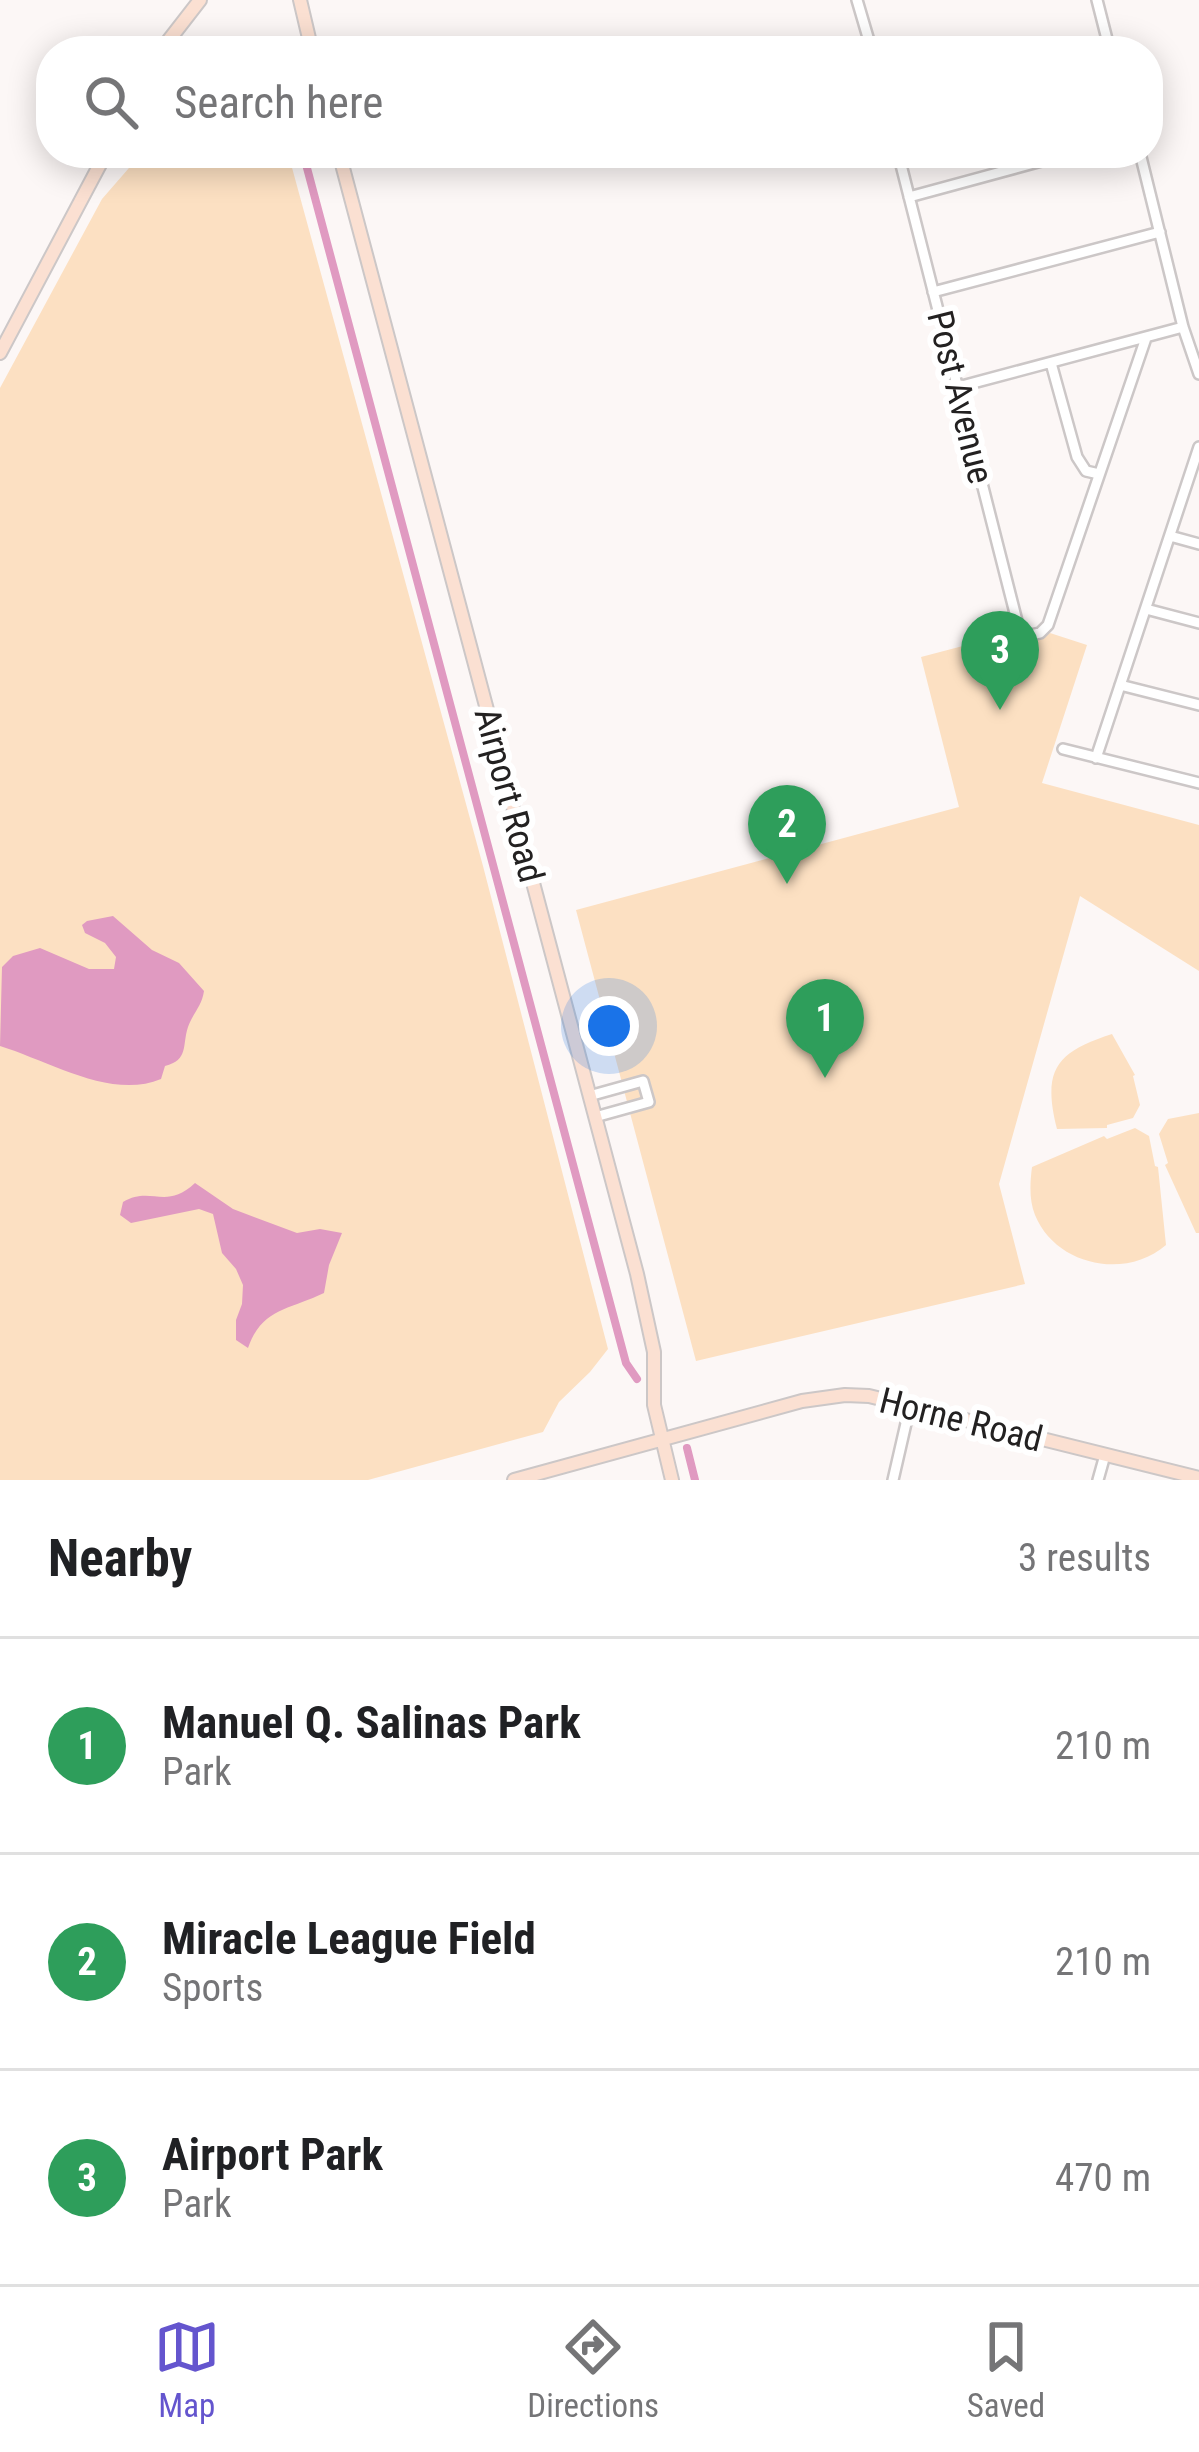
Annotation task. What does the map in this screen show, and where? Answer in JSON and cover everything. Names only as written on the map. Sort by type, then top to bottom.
[{"type":"street","points":[[169,36],[188,0]]},
{"type":"street","points":[[172,36],[200,0]]},
{"type":"street","points":[[868,36],[858,2],[876,0]]},
{"type":"street","points":[[1097,0],[1106,36]]},
{"type":"street","points":[[298,3],[308,36]]},
{"type":"street","points":[[0,353],[98,168]]},
{"type":"street","name":"Airport Road","points":[[343,168],[649,1322],[655,1405],[672,1480]]},
{"type":"street","name":"Post Avenue","points":[[902,168],[1017,621],[1030,635],[1048,625],[1099,474]]},
{"type":"street","points":[[909,197],[1016,168]]},
{"type":"street","points":[[1144,168],[1199,374]]},
{"type":"street","points":[[933,292],[1160,232]]},
{"type":"street","points":[[958,387],[1184,327]]},
{"type":"street","points":[[1051,363],[1076,458],[1086,471],[1099,474],[1146,338]]},
{"type":"street","points":[[1125,343],[1139,362]]},
{"type":"street","points":[[1096,758],[1199,447]]},
{"type":"street","points":[[1170,536],[1199,544]]},
{"type":"street","points":[[1146,609],[1199,623]]},
{"type":"street","points":[[1120,685],[1199,705]]},
{"type":"street","points":[[1063,749],[1199,783]]},
{"type":"street","points":[[589,1096],[643,1081],[649,1102],[595,1118]]},
{"type":"street","name":"Horne Road","points":[[514,1480],[825,1397],[869,1396],[1199,1478]]},
{"type":"street","points":[[893,1480],[910,1406]]},
{"type":"street","points":[[1098,1480],[1105,1455]]},
{"type":"shaded area","points":[[129,168],[292,168],[483,866],[608,1349],[559,1402],[543,1432],[368,1480],[0,1480],[0,388],[102,199]]},
{"type":"shaded area","points":[[1016,632],[1031,641],[1050,633],[1087,645],[1042,783],[1199,825],[1199,971],[1080,896],[999,1184],[1025,1284],[696,1361],[576,910],[959,807],[921,657]]},
{"type":"shaded area","points":[[113,916],[152,950],[179,963],[204,991],[178,1060],[165,1066],[161,1079],[122,1085],[80,1076],[0,1046],[2,967],[13,956],[40,948],[89,969],[114,969],[116,957],[105,943],[85,933],[82,925]]},
{"type":"shaded area","points":[[1112,1034],[1135,1075],[1140,1105],[1133,1118],[1107,1128],[1057,1129],[1051,1092],[1058,1066],[1078,1048]]},
{"type":"shaded area","points":[[1199,1113],[1196,1233],[1165,1165],[1159,1134],[1168,1119]]},
{"type":"shaded area","points":[[1135,1128],[1149,1136],[1158,1167],[1166,1245],[1132,1262],[1093,1262],[1075,1256],[1045,1232],[1035,1215],[1032,1167]]},
{"type":"shaded area","points":[[195,1183],[233,1209],[297,1233],[320,1229],[342,1233],[324,1293],[269,1318],[248,1348],[236,1340],[243,1285],[222,1253],[213,1214],[199,1209],[131,1223],[120,1215],[123,1202],[133,1197],[175,1195]]},
{"type":"waterway","points":[[307,168],[626,1363],[637,1379]]},
{"type":"waterway","points":[[687,1448],[695,1480]]},
{"type":"place","name":"Airport Park","points":[[1000,710]]},
{"type":"place","name":"Miracle League Field","points":[[787,884]]},
{"type":"place","name":"Manuel Q. Salinas Park","points":[[825,1078]]}]
